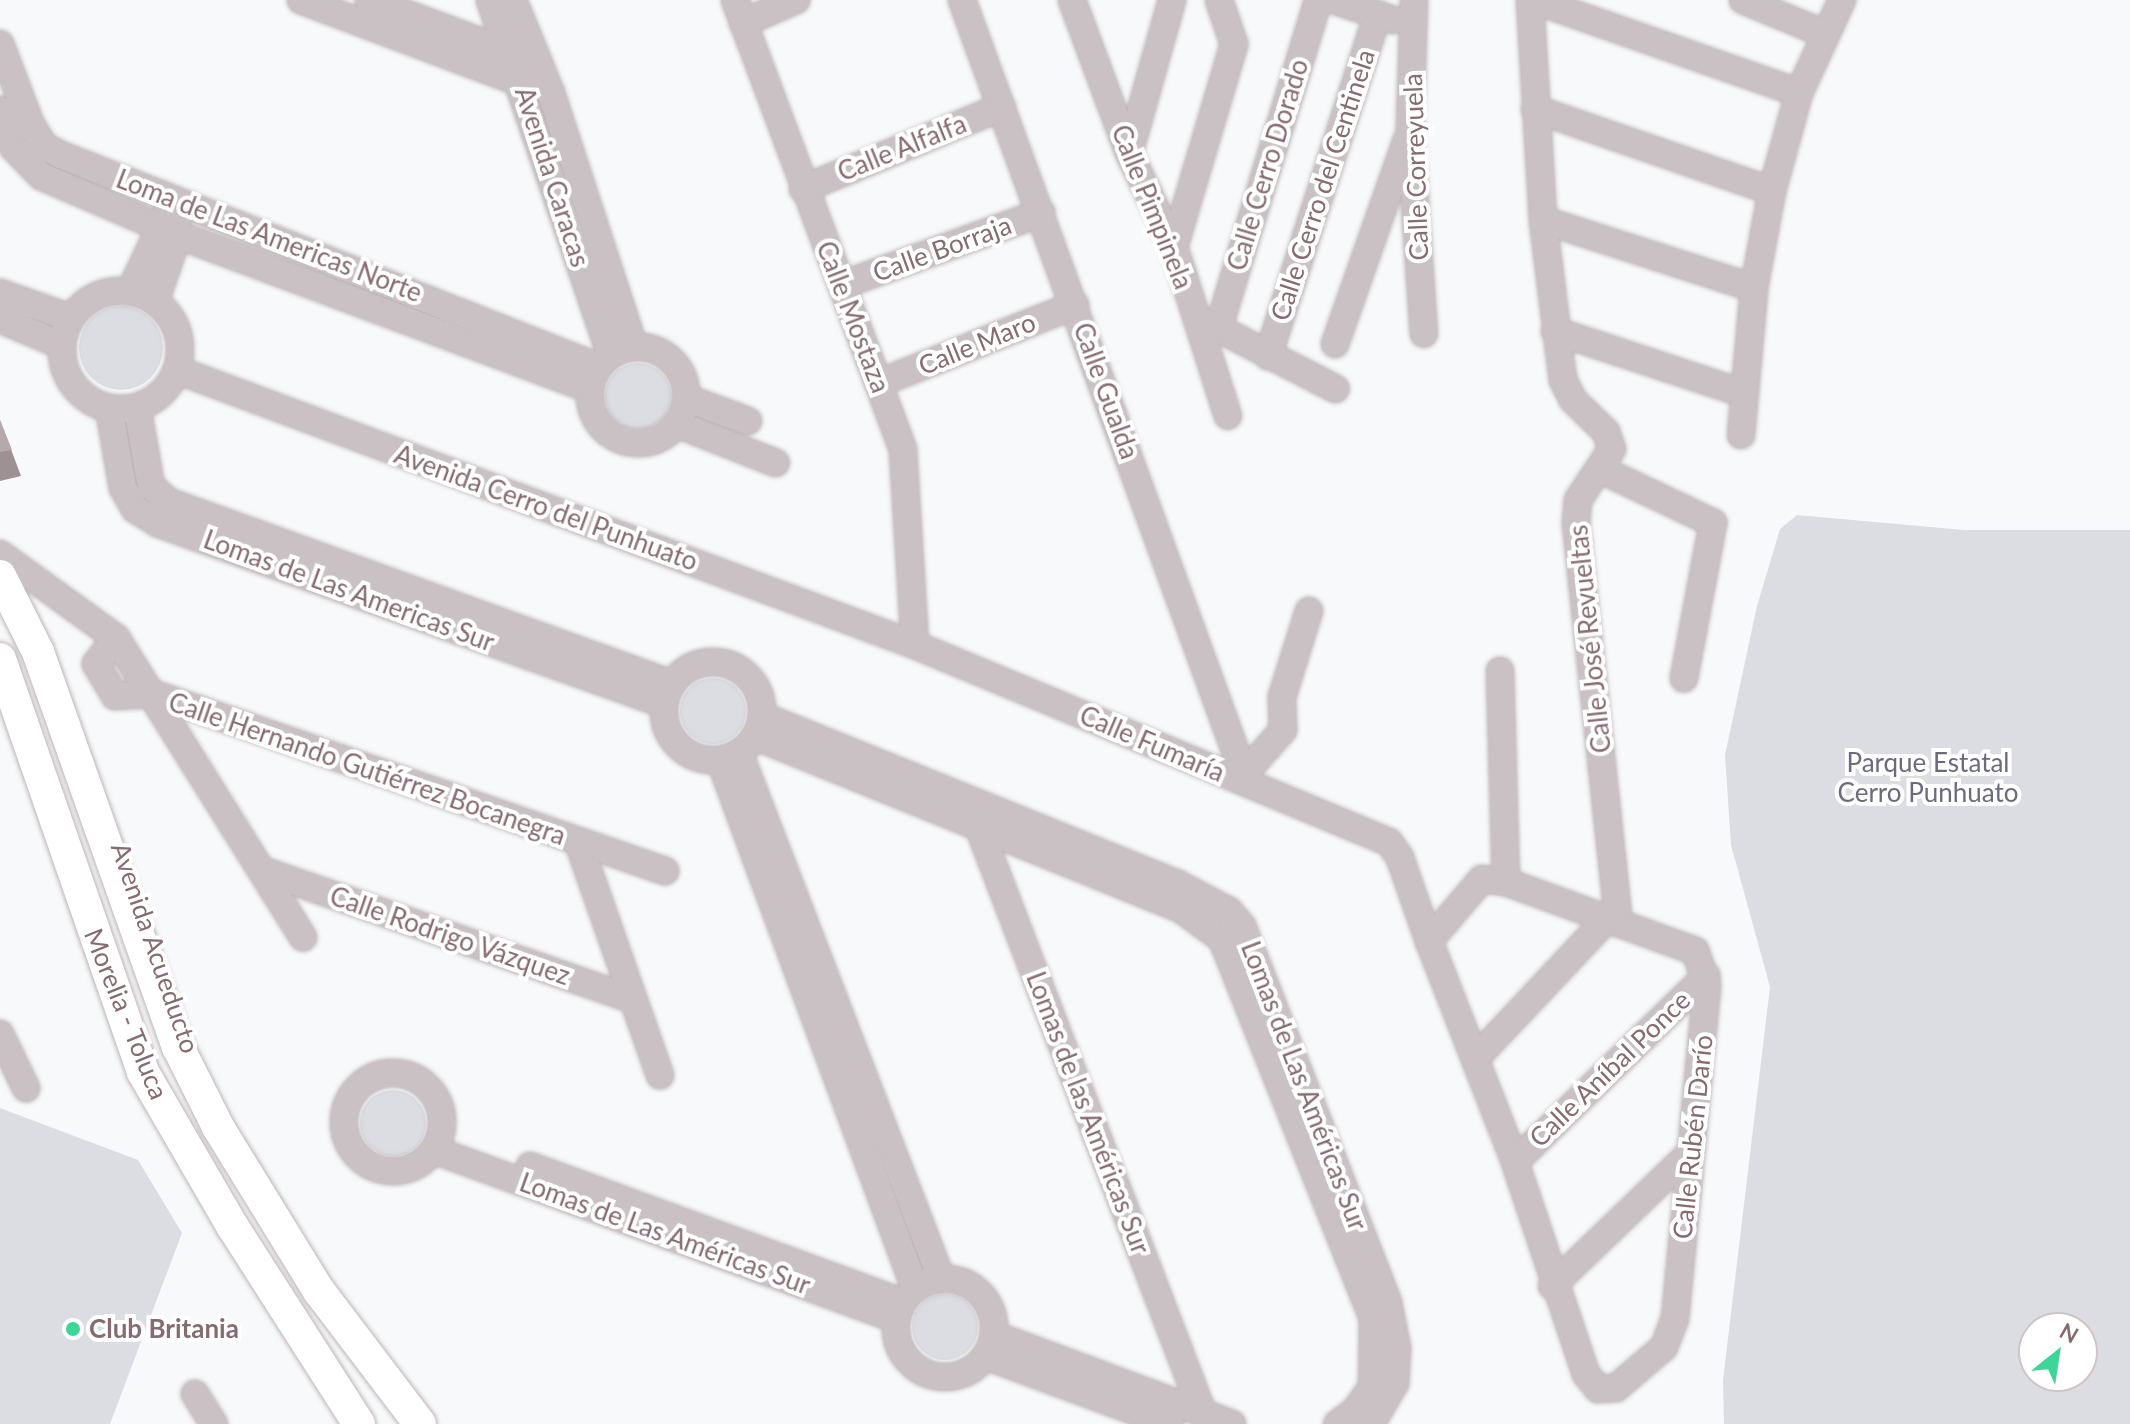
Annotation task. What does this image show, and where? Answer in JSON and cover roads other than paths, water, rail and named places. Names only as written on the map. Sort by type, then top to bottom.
[{"type":"main road","name":"Morelia - Toluca","points":[[0,576],[38,652],[178,1047],[218,1127],[319,1291],[420,1424]]},
{"type":"main road","name":"Morelia - Toluca","points":[[0,659],[27,745],[143,1072],[351,1412]]},
{"type":"main road","points":[[304,1336],[327,1341],[335,1335],[339,1318]]},
{"type":"main road","points":[[351,1412],[341,1370],[350,1360],[371,1358]]},
{"type":"street","points":[[301,0],[354,7],[523,66]]},
{"type":"street","name":"Avenida Caracas","points":[[490,0],[523,66],[551,93],[608,364]]},
{"type":"street","name":"Avenida Caracas","points":[[513,0],[523,66],[608,364]]},
{"type":"street","points":[[739,12],[796,0]]},
{"type":"street","name":"Calle Gualda","points":[[962,0],[1246,778]]},
{"type":"street","name":"Calle Pimpinela","points":[[1072,0],[1129,153],[1174,247],[1228,416]]},
{"type":"street","points":[[1129,153],[1172,0]]},
{"type":"street","points":[[1174,247],[1234,44],[1219,0]]},
{"type":"street","name":"Calle Cerro Dorado","points":[[1218,330],[1318,0]]},
{"type":"street","points":[[1333,0],[1414,26]]},
{"type":"street","name":"Calle Correyuela","points":[[1414,0],[1410,130],[1424,334]]},
{"type":"street","points":[[1684,678],[1713,523],[1602,470],[1612,449],[1606,432],[1568,390],[1555,331],[1543,220],[1535,109],[1532,0],[1799,93]]},
{"type":"street","points":[[1743,0],[1825,34]]},
{"type":"street","points":[[1741,435],[1754,288],[1772,191],[1799,93],[1842,0]]},
{"type":"street","name":"Calle Mostaza","points":[[739,12],[903,450],[908,485],[915,645]]},
{"type":"street","name":"Calle Cerro del Centinela","points":[[1268,356],[1378,14]]},
{"type":"street","name":"Loma de Las Americas Norte","points":[[0,44],[23,109],[44,146],[166,217],[205,212],[608,364]]},
{"type":"street","name":"Calle Alfalfa","points":[[803,189],[1002,107]]},
{"type":"street","points":[[1535,109],[1772,191]]},
{"type":"street","name":"Loma de Las Americas Norte","points":[[0,110],[13,147],[41,176],[166,217],[314,283],[608,364]]},
{"type":"street","points":[[1335,344],[1410,130]]},
{"type":"street","name":"Calle Borraja","points":[[842,285],[1041,213]]},
{"type":"street","points":[[130,292],[166,217]]},
{"type":"street","points":[[155,302],[166,217]]},
{"type":"street","points":[[1543,220],[1754,288]]},
{"type":"street","points":[[314,283],[326,256]]},
{"type":"street","points":[[130,292],[155,302],[177,332],[177,370],[154,399],[137,407],[109,408],[86,398],[68,379],[61,345],[71,318],[96,296],[130,292]]},
{"type":"street","points":[[0,293],[71,318]]},
{"type":"street","name":"Calle Maro","points":[[879,383],[1075,305]]},
{"type":"street","points":[[1195,315],[1218,330],[1336,389]]},
{"type":"street","points":[[0,319],[61,345]]},
{"type":"street","points":[[1555,331],[1743,393]]},
{"type":"street","points":[[672,361],[686,398],[677,424],[651,442],[620,441],[596,420],[608,364],[672,361]]},
{"type":"street","name":"Avenida Cerro del Punhuato","points":[[177,370],[915,645]]},
{"type":"street","points":[[686,398],[748,421]]},
{"type":"street","name":"Lomas de Las Americas Sur","points":[[137,407],[151,486],[169,502],[417,604]]},
{"type":"street","name":"Lomas de Las Americas Sur","points":[[109,408],[123,488],[135,509],[157,523],[417,604],[668,694]]},
{"type":"street","points":[[677,424],[776,463]]},
{"type":"street","name":"Calle José Revueltas","points":[[1602,470],[1578,500],[1576,523],[1612,922]]},
{"type":"street","points":[[0,554],[116,638],[267,872],[303,937]]},
{"type":"street","name":"Avenida Acueducto","points":[[0,561],[55,681],[115,835],[182,1037],[254,1172],[338,1300],[339,1318]]},
{"type":"street","points":[[1246,778],[1283,730],[1282,697],[1309,611]]},
{"type":"street","name":"Calle Fumaría","points":[[915,645],[1246,778],[1389,842],[1400,858],[1429,941]]},
{"type":"street","points":[[744,741],[690,755],[678,746],[664,719],[668,694],[694,666],[722,663],[747,677],[756,688],[744,741],[833,1022],[904,1303],[904,1356],[926,1373],[954,1377],[990,1346],[990,1309],[975,1288],[941,1278]]},
{"type":"street","points":[[1500,671],[1494,880],[1429,941],[1515,1162],[1552,1286],[1689,1154]]},
{"type":"street","points":[[0,691],[27,745]]},
{"type":"street","name":"Calle Hernando Gutiérrez Bocanegra","points":[[154,694],[579,844],[665,871]]},
{"type":"street","name":"Lomas de Las Américas Sur","points":[[744,741],[971,801],[1176,883],[1229,911],[1242,926],[1373,1319],[1372,1387],[1355,1411],[1337,1424]]},
{"type":"street","name":"Lomas de Las Américas Sur","points":[[744,741],[979,828],[1208,924],[1222,939],[1375,1266],[1397,1348],[1395,1383],[1371,1424]]},
{"type":"street","name":"Lomas de las Américas Sur","points":[[971,801],[1206,1418]]},
{"type":"street","points":[[579,844],[660,1075]]},
{"type":"street","name":"Calle Rodrigo Vázquez","points":[[267,872],[632,999]]},
{"type":"street","points":[[1494,880],[1695,951],[1706,976]]},
{"type":"street","points":[[1475,1059],[1612,922]]},
{"type":"street","name":"Calle Rubén Darío","points":[[1552,1286],[1592,1383],[1610,1390],[1622,1385],[1651,1362],[1671,1334],[1706,976]]},
{"type":"street","name":"Calle Aníbal Ponce","points":[[1515,1162],[1706,976]]},
{"type":"street","points":[[833,1022],[941,1278]]},
{"type":"street","points":[[0,1034],[26,1088]]},
{"type":"street","name":"Lomas de Las Américas Sur","points":[[438,1142],[668,1225],[904,1303]]},
{"type":"street","points":[[904,1303],[941,1278]]},
{"type":"street","points":[[990,1346],[1232,1424]]},
{"type":"street","points":[[990,1346],[1170,1424]]},
{"type":"street","points":[[195,1394],[214,1424]]},
{"type":"place","name":"Club Britania","points":[[73,1329]]},
{"type":"park label","name":"Parque Estatal Cerro Punhuato","points":[[1928,778]]}]
